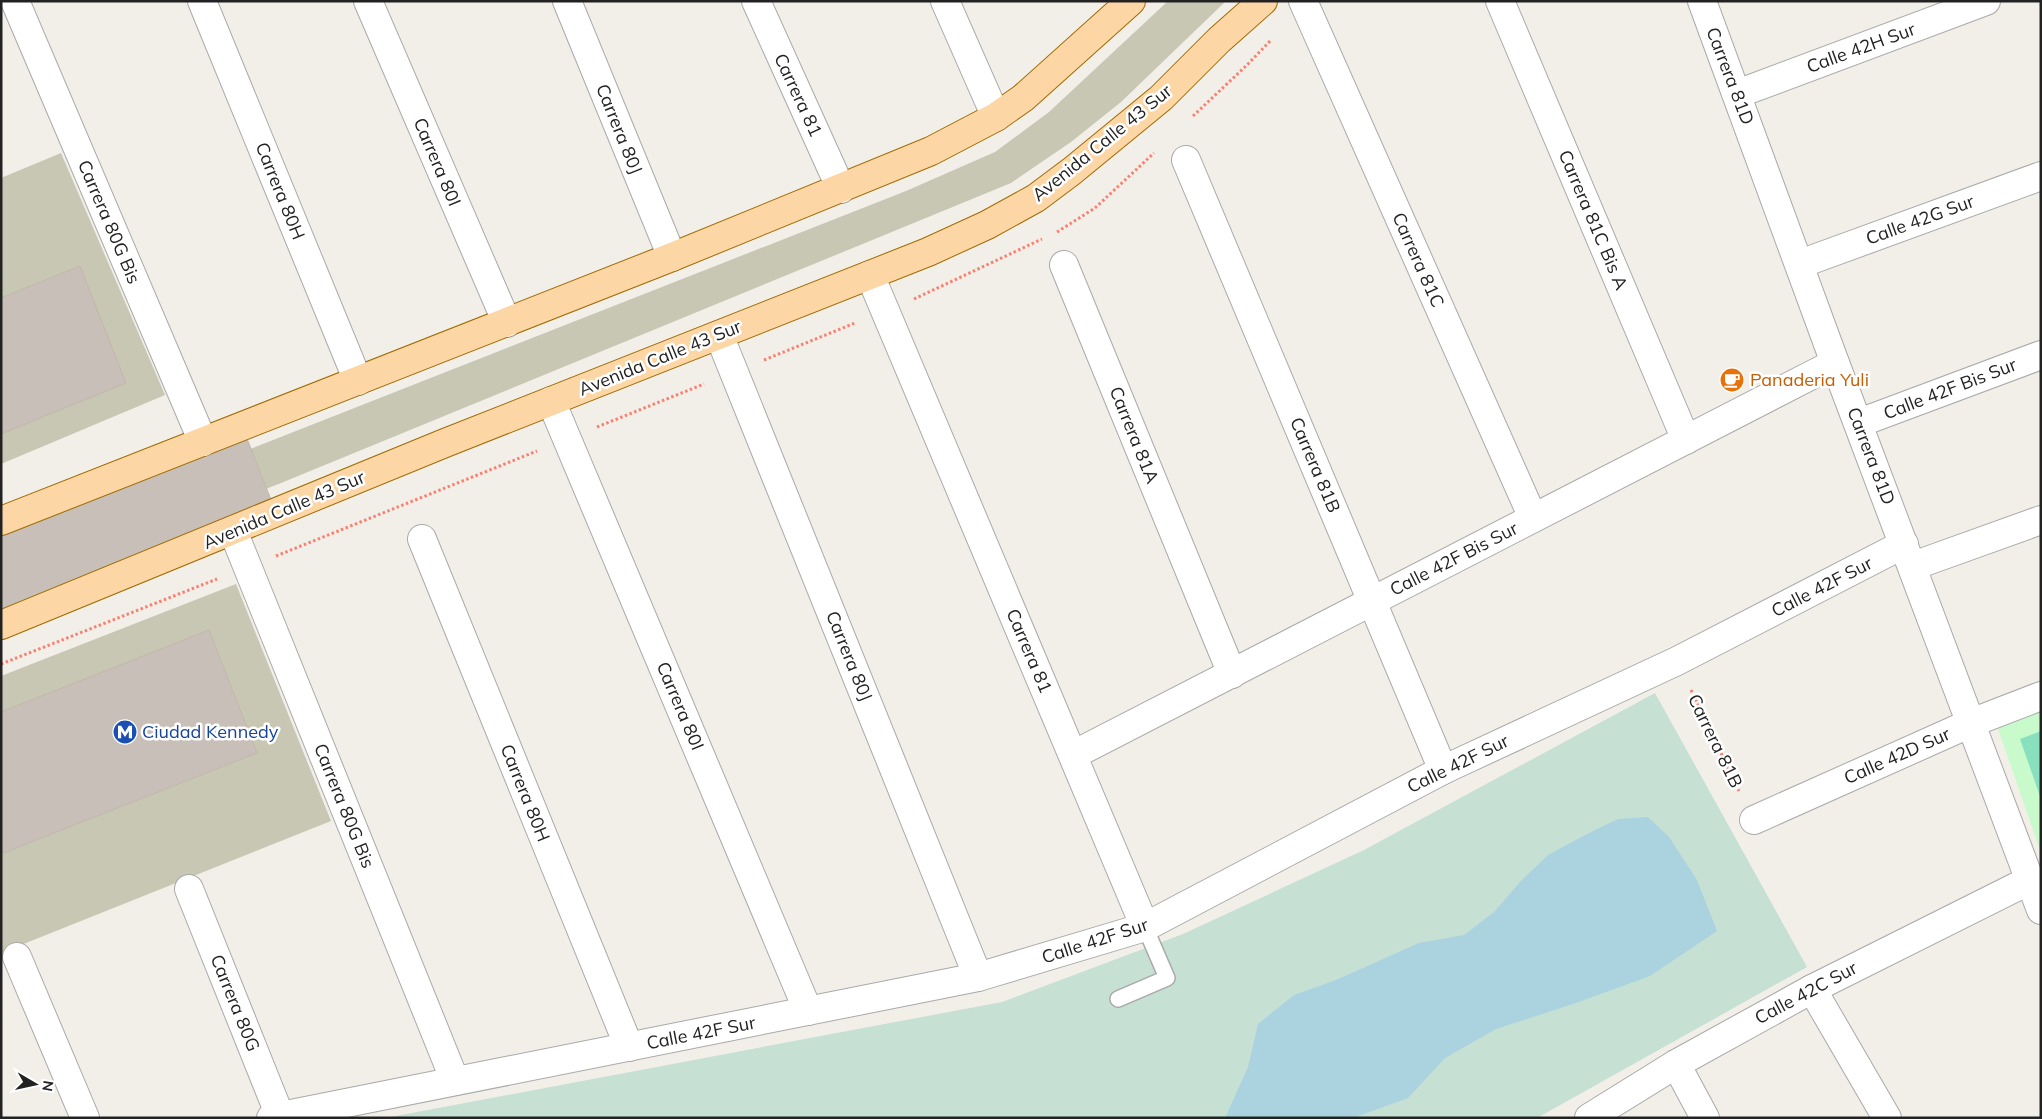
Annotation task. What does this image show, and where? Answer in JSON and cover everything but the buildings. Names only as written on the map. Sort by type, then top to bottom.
[{"type":"main road","points":[[1,521],[506,323],[932,151],[996,117],[1054,72],[1131,1]]},
{"type":"main road","name":"Avenida Calle 43 Sur","points":[[1,625],[552,401],[870,275],[987,226],[1036,198],[1108,143],[1161,98],[1219,40],[1263,1]]},
{"type":"street","name":"Carrera 80G Bis","points":[[15,1],[203,442]]},
{"type":"street","name":"Carrera 80H","points":[[202,1],[358,381]]},
{"type":"street","name":"Carrera 80I","points":[[368,1],[506,323]]},
{"type":"street","name":"Carrera 80J","points":[[567,1],[672,257]]},
{"type":"street","name":"Carrera 81","points":[[756,1],[841,189]]},
{"type":"street","points":[[945,1],[996,117]]},
{"type":"street","name":"Carrera 81C","points":[[1304,1],[1533,518]]},
{"type":"street","name":"Carrera 81C Bis A","points":[[1500,1],[1686,440]]},
{"type":"street","name":"Carrera 81D","points":[[1702,1],[2041,910]]},
{"type":"street","name":"Calle 42H Sur","points":[[1737,94],[1986,1]]},
{"type":"street","name":"Carrera 81B","points":[[1186,160],[1443,770]]},
{"type":"street","name":"Calle 42G Sur","points":[[1800,264],[2041,176]]},
{"type":"street","name":"Carrera 81A","points":[[1064,265],[1232,674]]},
{"type":"street","name":"Carrera 81","points":[[870,275],[1145,927]]},
{"type":"street","name":"Carrera 80J","points":[[719,335],[978,977]]},
{"type":"street","name":"Calle 42F Bis Sur","points":[[1859,423],[2041,355]]},
{"type":"street","name":"Calle 42F Bis Sur","points":[[1073,755],[1836,363]]},
{"type":"street","name":"Carrera 80I","points":[[552,401],[808,1012]]},
{"type":"street","name":"Calle 42F Sur","points":[[276,1117],[978,977],[1145,927],[1443,770],[1909,555],[2041,520]]},
{"type":"street","name":"Carrera 80G Bis","points":[[232,531],[454,1081]]},
{"type":"street","name":"Carrera 80H","points":[[422,539],[629,1047]]},
{"type":"street","name":"Calle 42D Sur","points":[[1754,820],[1971,723],[2041,696]]},
{"type":"street","name":"Calle 42C Sur","points":[[1589,1118],[1676,1064],[1812,989],[2030,880]]},
{"type":"street","name":"Carrera 80G","points":[[189,889],[276,1117]]},
{"type":"street","points":[[18,957],[85,1118]]},
{"type":"street","points":[[1812,989],[1887,1118]]},
{"type":"street","points":[[1676,1064],[1705,1118]]},
{"type":"lane","name":"Carrera 81","points":[[1118,999],[1167,978],[1145,927]]},
{"type":"path","name":"Carrera 81B","points":[[1677,661],[1754,820]]},
{"type":"shaded area","points":[[1168,1],[1226,1],[1121,102],[1071,142],[1011,183],[281,483],[1,595],[1,547],[906,191],[995,152],[1049,112]]},
{"type":"shaded area","points":[[61,153],[165,395],[1,464],[1,178]]},
{"type":"shaded area","points":[[236,584],[331,821],[1,953],[1,676]]},
{"type":"shaded area","points":[[1655,693],[1807,967],[1537,1118],[385,1118],[1002,1002],[1183,934],[1364,850]]},
{"type":"green space","points":[[2041,711],[2041,853],[1997,726]]},
{"type":"green space","points":[[2041,731],[2041,799],[2020,739]]},
{"type":"water","points":[[1648,817],[1669,837],[1697,880],[1717,931],[1650,976],[1496,1029],[1445,1058],[1408,1098],[1353,1118],[1225,1118],[1248,1067],[1258,1024],[1294,995],[1336,980],[1419,943],[1464,935],[1494,912],[1521,881],[1548,855],[1618,819]]},
{"type":"place","name":"Panaderia Yuli","points":[[1732,380]]},
{"type":"place","name":"Ciudad Kennedy","points":[[125,732]]}]
